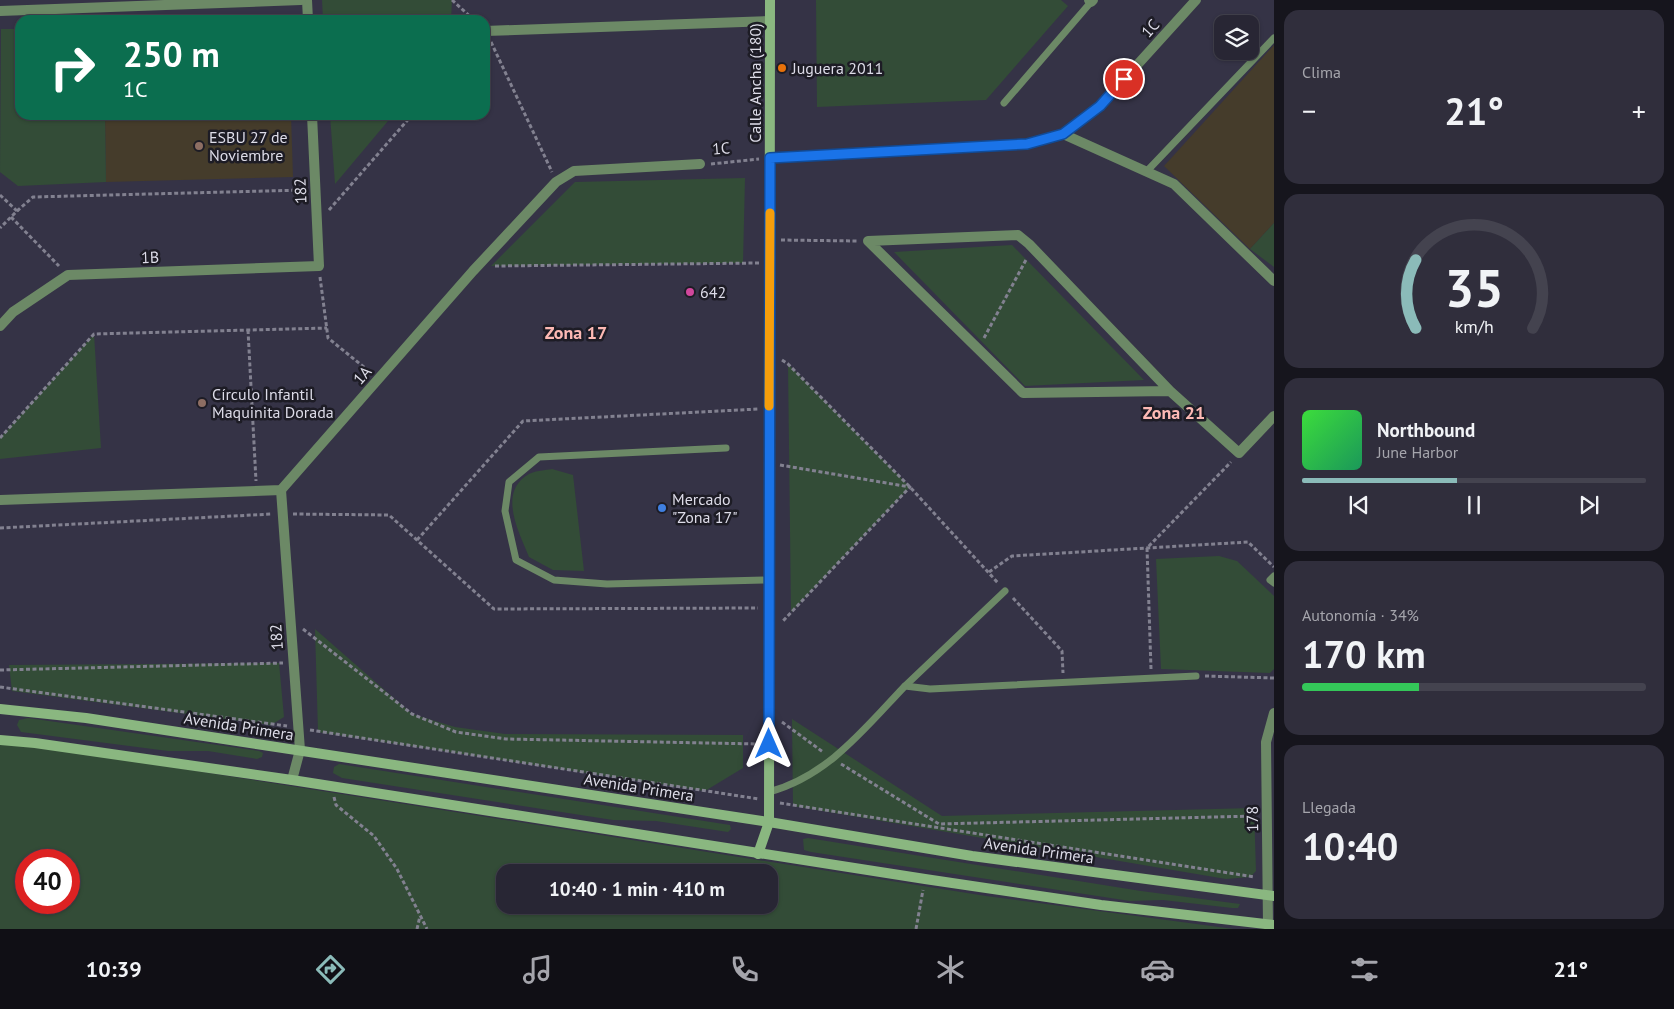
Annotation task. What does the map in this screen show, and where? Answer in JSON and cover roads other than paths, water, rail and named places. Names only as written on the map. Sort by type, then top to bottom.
[{"type":"street","points":[[0,10],[301,0]]},
{"type":"street","points":[[307,0],[308,15]]},
{"type":"street","name":"Calle Ancha (180)","points":[[758,854],[769,822],[770,0]]},
{"type":"street","name":"1C","points":[[770,158],[1027,144],[1063,134],[1100,106],[1196,0]]},
{"type":"street","points":[[490,31],[770,21]]},
{"type":"street","name":"182","points":[[312,120],[319,266]]},
{"type":"street","points":[[1063,134],[1174,184],[1274,281]]},
{"type":"street","name":"1A","points":[[281,490],[473,271],[556,182],[574,171],[700,164]]},
{"type":"street","points":[[1170,391],[1024,392],[868,241],[1018,235],[1032,247],[1170,391],[1239,453],[1274,416]]},
{"type":"street","name":"1B","points":[[0,326],[13,312],[68,276],[319,266]]},
{"type":"street","points":[[0,500],[281,490]]},
{"type":"street","name":"182","points":[[281,490],[300,750],[292,780]]},
{"type":"street","name":"Avenida Primera","points":[[0,709],[68,715],[300,750],[769,822],[972,856],[1271,895]]},
{"type":"street","name":"178","points":[[1271,925],[1266,816],[1266,742],[1274,713]]},
{"type":"street","points":[[0,740],[34,743],[292,780],[758,854],[1101,905],[1271,925]]},
{"type":"lane","points":[[1004,103],[1091,1]]},
{"type":"lane","points":[[1147,171],[1274,38]]},
{"type":"lane","points":[[726,448],[539,457],[509,482],[504,511],[516,560],[554,580],[607,584],[769,580]]},
{"type":"lane","points":[[1274,576],[1270,580],[1274,583]]},
{"type":"lane","points":[[769,797],[834,760],[905,686],[1006,591]]},
{"type":"lane","points":[[905,686],[930,689],[1196,676]]},
{"type":"place","name":"Juguera 2011","points":[[782,68]]},
{"type":"place","name":"ESBU 27 de Noviembre","points":[[199,146]]},
{"type":"place","name":"642","points":[[690,292]]},
{"type":"place","name":"Círculo Infantil Maquinita Dorada","points":[[202,403]]},
{"type":"place","name":"Mercado \"Zona 17\"","points":[[662,508]]},
{"type":"district","name":"Zona 17","points":[[576,333]]},
{"type":"district","name":"Zona 21","points":[[1174,413]]}]
